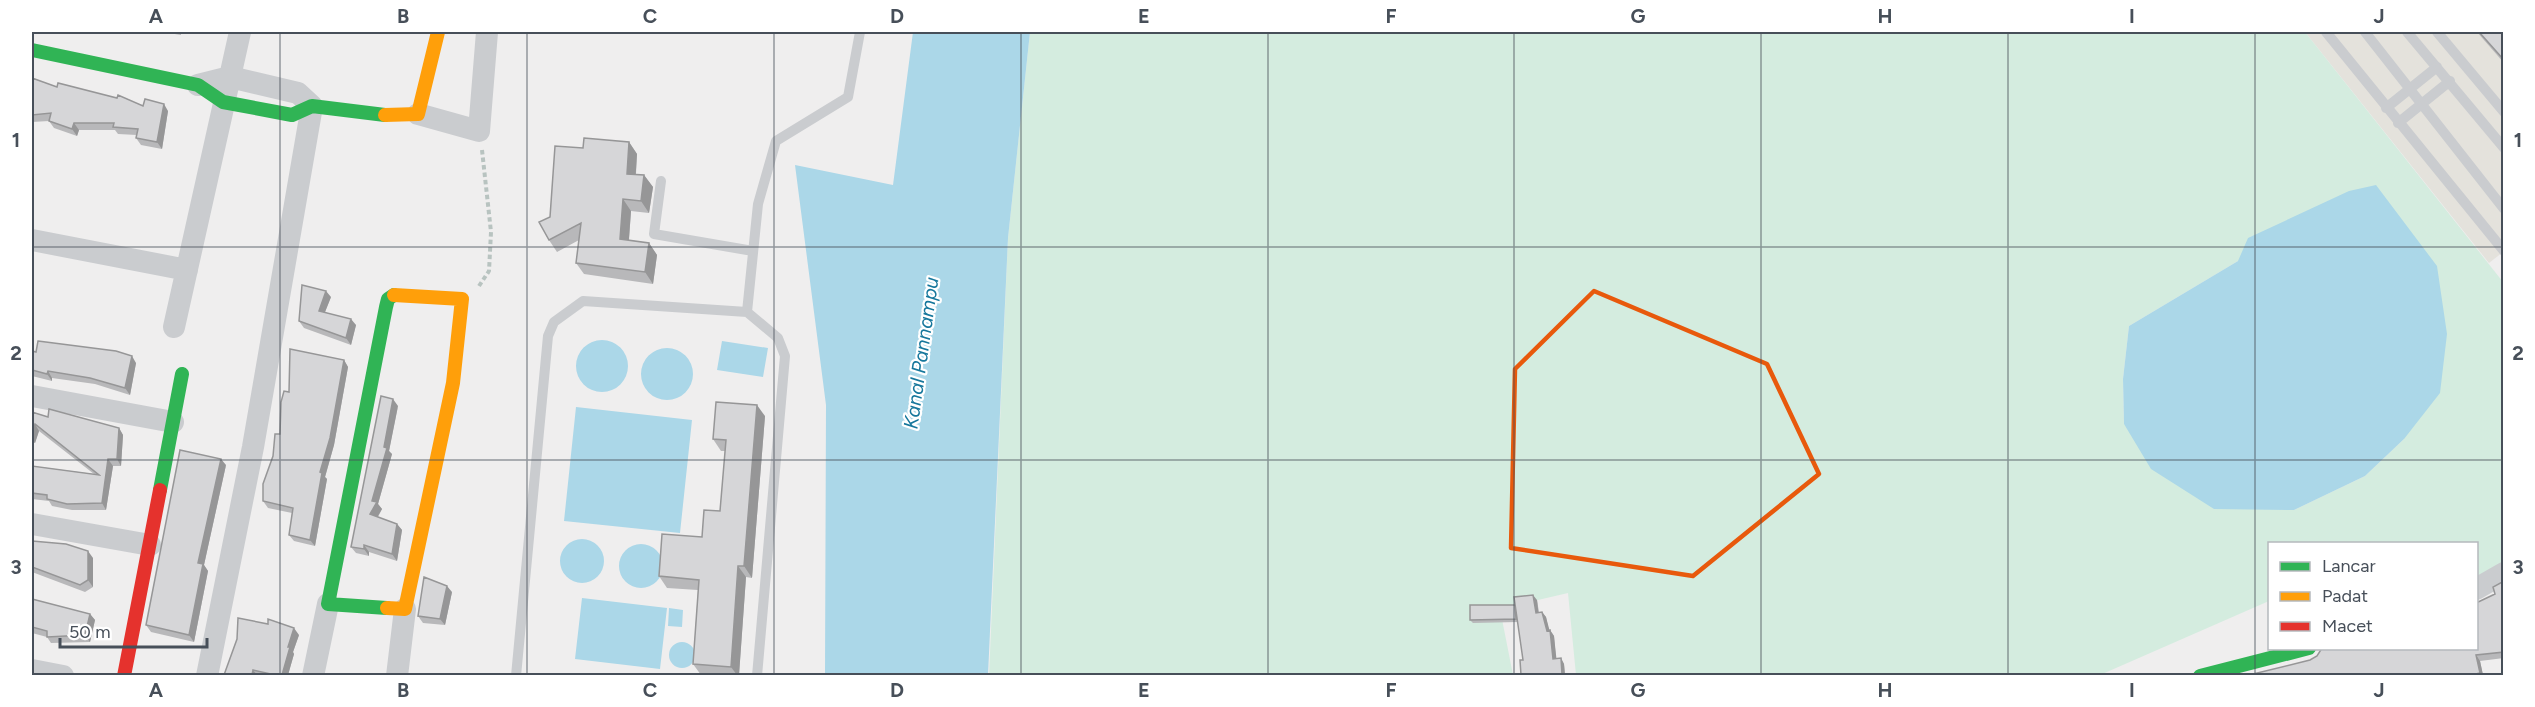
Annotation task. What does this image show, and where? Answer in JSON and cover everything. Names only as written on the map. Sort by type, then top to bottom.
[{"type":"street","points":[[174,327],[240,32]]},
{"type":"street","points":[[418,114],[438,32]]},
{"type":"street","points":[[32,50],[198,85],[223,102],[292,115],[312,106],[396,116],[418,114],[479,131],[487,32]]},
{"type":"street","points":[[198,85],[230,77],[298,93],[312,106]]},
{"type":"street","points":[[207,675],[253,447],[312,106]]},
{"type":"street","points":[[32,240],[187,270]]},
{"type":"street","points":[[313,675],[388,299],[399,295],[462,299],[453,383],[405,609],[397,675]]},
{"type":"street","points":[[124,675],[182,374]]},
{"type":"street","points":[[32,396],[173,422]]},
{"type":"street","points":[[32,524],[150,545]]},
{"type":"street","points":[[2478,589],[2504,573]]},
{"type":"street","points":[[328,604],[405,609]]},
{"type":"street","points":[[2206,675],[2301,650]]},
{"type":"street","points":[[32,670],[63,675]]},
{"type":"lane","points":[[747,312],[758,204],[776,141],[848,97],[860,32]]},
{"type":"lane","points":[[2326,32],[2504,251]]},
{"type":"lane","points":[[2365,32],[2504,209]]},
{"type":"lane","points":[[2407,32],[2504,148]]},
{"type":"lane","points":[[2437,32],[2504,112]]},
{"type":"lane","points":[[2386,108],[2437,68]]},
{"type":"lane","points":[[2398,123],[2450,81]]},
{"type":"lane","points":[[660,182],[654,234],[753,250]]},
{"type":"lane","points":[[516,675],[548,336],[554,322],[583,301],[747,312],[778,338],[785,356],[757,675]]},
{"type":"path","points":[[462,299],[471,295],[489,271],[491,232],[479,131]]},
{"type":"highlighted area","points":[[1594,291],[1767,364],[1819,474],[1693,576],[1511,548],[1515,369]]},
{"type":"shaded area","points":[[2305,32],[2503,32],[2503,252],[2489,263]]},
{"type":"green space","points":[[1030,32],[2305,32],[2503,282],[2503,565],[2478,579],[2478,542],[2268,542],[2268,601],[2100,675],[1576,675],[1568,593],[1500,609],[1513,675],[989,676],[1008,238]],"holes":[[[2238,261],[2404,439],[2365,476],[2294,510],[2124,424],[2123,379],[2129,326]]]},
{"type":"water","name":"Kanal Pannampu","points":[[913,32],[1030,32],[1008,238],[988,675],[825,675],[826,405],[795,165],[893,185]]},
{"type":"water","points":[[2376,185],[2437,266],[2447,334],[2440,393],[2404,439],[2365,476],[2294,510],[2214,509],[2151,469],[2124,424],[2123,379],[2129,326],[2238,261],[2248,238],[2349,191]]},
{"type":"water","points":[[602,340],[612,342],[620,348],[626,356],[628,366],[626,376],[620,384],[612,390],[602,392],[592,390],[584,384],[578,376],[576,366],[578,356],[584,348],[592,342]]},
{"type":"water","points":[[722,341],[768,348],[763,377],[717,370]]},
{"type":"water","points":[[667,348],[677,350],[685,356],[691,364],[693,374],[691,384],[685,392],[677,398],[667,400],[657,398],[649,392],[643,384],[641,374],[643,364],[649,356],[657,350]]},
{"type":"water","points":[[576,407],[692,420],[680,533],[564,521]]},
{"type":"water","points":[[582,539],[598,545],[604,561],[598,577],[582,583],[566,577],[560,561],[566,545]]},
{"type":"water","points":[[641,544],[656,551],[663,566],[656,581],[641,588],[626,581],[619,566],[626,551]]},
{"type":"water","points":[[582,598],[667,608],[660,669],[575,659]]},
{"type":"water","points":[[669,608],[683,610],[682,627],[668,626]]},
{"type":"water","points":[[682,642],[691,646],[695,655],[691,664],[682,668],[673,664],[669,655],[673,646]]},
{"type":"building","points":[[2479,32],[2504,32],[2504,60]]},
{"type":"building","points":[[32,78],[57,87],[58,83],[117,98],[118,95],[143,106],[145,99],[164,104],[157,142],[136,138],[138,129],[113,127],[114,123],[74,123],[72,129],[49,121],[51,113],[32,115]]},
{"type":"building","points":[[584,138],[629,142],[627,174],[644,175],[641,201],[623,199],[620,239],[649,243],[645,272],[576,263],[581,223],[549,240],[539,222],[550,217],[555,146],[583,148]]},
{"type":"building","points":[[302,285],[326,291],[319,311],[351,319],[346,338],[299,321]]},
{"type":"building","points":[[38,341],[116,351],[132,356],[125,388],[90,378],[48,371],[47,374],[32,370],[32,351],[36,352]]},
{"type":"building","points":[[290,349],[344,360],[330,438],[320,472],[322,473],[310,540],[289,535],[293,508],[263,501],[263,484],[273,456],[275,434],[280,434],[281,402],[284,391],[289,392]]},
{"type":"building","points":[[381,396],[393,399],[384,447],[387,448],[372,501],[377,502],[370,514],[397,524],[392,554],[364,545],[364,549],[351,547]]},
{"type":"building","points":[[716,402],[757,405],[744,566],[738,566],[731,667],[693,664],[699,580],[659,576],[662,534],[702,537],[704,510],[720,511],[726,440],[713,439]]},
{"type":"building","points":[[49,409],[119,428],[117,459],[108,459],[102,503],[67,504],[47,499],[47,495],[32,493],[32,466],[99,475],[35,424],[32,433],[32,412],[48,417]]},
{"type":"building","points":[[180,450],[221,459],[198,563],[203,564],[189,635],[146,625]]},
{"type":"building","points":[[32,541],[66,544],[88,551],[88,580],[80,585],[32,567]]},
{"type":"building","points":[[424,577],[447,586],[440,619],[418,616]]},
{"type":"building","points":[[2504,581],[2504,652],[2476,655],[2480,673],[2471,675],[2249,675],[2310,660],[2317,656],[2321,650],[2478,650],[2478,602],[2495,594],[2493,587]]},
{"type":"building","points":[[1533,595],[1536,613],[1542,612],[1547,631],[1550,630],[1553,659],[1561,658],[1562,675],[1521,675],[1520,660],[1523,660],[1514,597]]},
{"type":"building","points":[[32,599],[90,614],[85,635],[47,637],[47,631],[32,627]]},
{"type":"building","points":[[1470,605],[1515,605],[1516,619],[1470,620]]},
{"type":"building","points":[[238,618],[268,624],[268,619],[294,628],[282,675],[253,670],[252,675],[224,675],[237,639]]},
{"type":"traffic: fast","points":[[32,50],[198,85],[223,102],[292,115],[312,106],[385,115]]},
{"type":"traffic: fast","points":[[387,608],[328,604],[386,307],[388,299],[394,295]]},
{"type":"traffic: fast","points":[[160,490],[182,374]]},
{"type":"traffic: fast","points":[[2200,676],[2301,650]]},
{"type":"traffic: slow","points":[[385,115],[418,114],[438,32]]},
{"type":"traffic: slow","points":[[387,608],[405,609],[453,383],[462,299],[394,295]]},
{"type":"traffic: jam","points":[[124,676],[160,490]]}]
